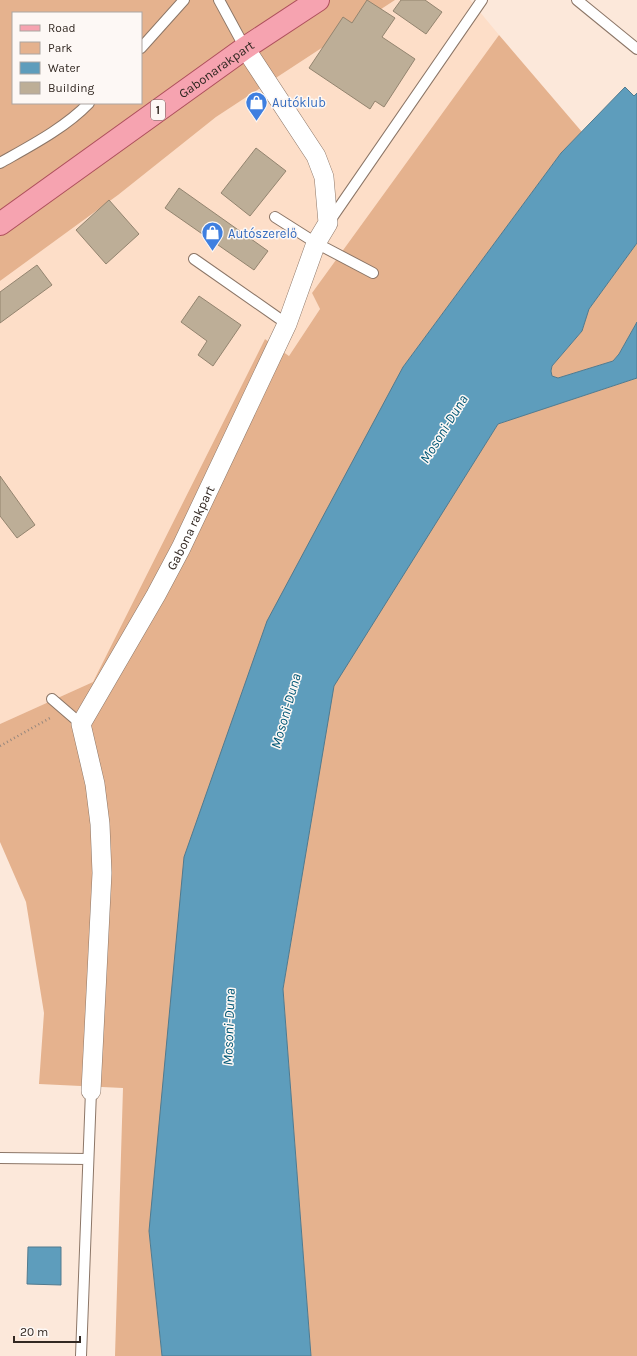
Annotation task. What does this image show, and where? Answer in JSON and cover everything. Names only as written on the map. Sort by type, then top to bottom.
[{"type":"main road","name":"Gabonarakpart","points":[[0,224],[245,48],[318,0]]},
{"type":"street","points":[[245,48],[316,156],[324,177],[328,223]]},
{"type":"street","name":"Gabona rakpart","points":[[81,724],[156,595],[181,548],[287,324],[316,243],[328,223]]},
{"type":"street","points":[[81,724],[95,784],[100,824],[102,873],[91,1091]]},
{"type":"lane","points":[[142,47],[184,0]]},
{"type":"lane","points":[[219,0],[245,48]]},
{"type":"lane","points":[[328,223],[482,0]]},
{"type":"lane","points":[[577,0],[637,49]]},
{"type":"lane","points":[[0,163],[40,140],[81,111],[88,104]]},
{"type":"lane","points":[[275,217],[316,243],[373,273]]},
{"type":"lane","points":[[194,259],[287,324]]},
{"type":"lane","points":[[52,699],[81,724]]},
{"type":"lane","points":[[81,1356],[91,1091]]},
{"type":"lane","points":[[0,1158],[88,1159]]},
{"type":"path","points":[[0,746],[64,710]]},
{"type":"shaded area","points":[[395,0],[470,0],[499,35],[312,293],[320,309],[289,356],[265,339],[93,682],[0,724],[0,281],[118,195],[216,117]]},
{"type":"green space","points":[[0,0],[395,0],[216,117],[118,195],[0,281]]},
{"type":"green space","points":[[499,35],[582,132],[561,153],[403,367],[149,1231],[162,1356],[115,1356],[123,1088],[39,1084],[44,1013],[26,902],[0,842],[0,724],[93,682],[265,339],[289,356],[320,309],[312,293]]},
{"type":"green space","points":[[637,243],[637,322],[619,354],[613,361],[558,378],[552,376],[552,366],[582,331],[589,309]]},
{"type":"green space","points":[[637,378],[637,1356],[311,1356],[283,989],[333,686],[498,424]]},
{"type":"water","name":"Mosoni-Duna","points":[[625,87],[634,96],[637,93],[637,243],[589,309],[582,331],[552,366],[551,371],[552,376],[558,378],[613,361],[619,354],[637,322],[637,378],[498,424],[334,686],[283,989],[311,1356],[162,1356],[149,1231],[184,857],[267,621],[403,367],[561,153]]},
{"type":"water","points":[[28,1247],[61,1247],[61,1285],[27,1284]]},
{"type":"building","points":[[367,0],[395,18],[382,37],[415,59],[384,107],[375,101],[370,109],[309,68],[343,17],[352,23]]},
{"type":"building","points":[[401,0],[425,0],[442,12],[426,34],[393,11]]},
{"type":"building","points":[[256,148],[286,171],[250,216],[221,193]]},
{"type":"building","points":[[179,188],[268,251],[254,270],[165,208]]},
{"type":"building","points":[[109,200],[139,234],[106,264],[76,230]]},
{"type":"building","points":[[37,265],[52,285],[0,323],[0,292]]},
{"type":"building","points":[[199,296],[241,325],[213,366],[198,355],[207,341],[181,322]]},
{"type":"building","points":[[0,476],[35,525],[17,538],[0,516]]},
{"type":"place","name":"Autóklub","points":[[257,122]]},
{"type":"place","name":"Autószerelő","points":[[212,252]]}]
